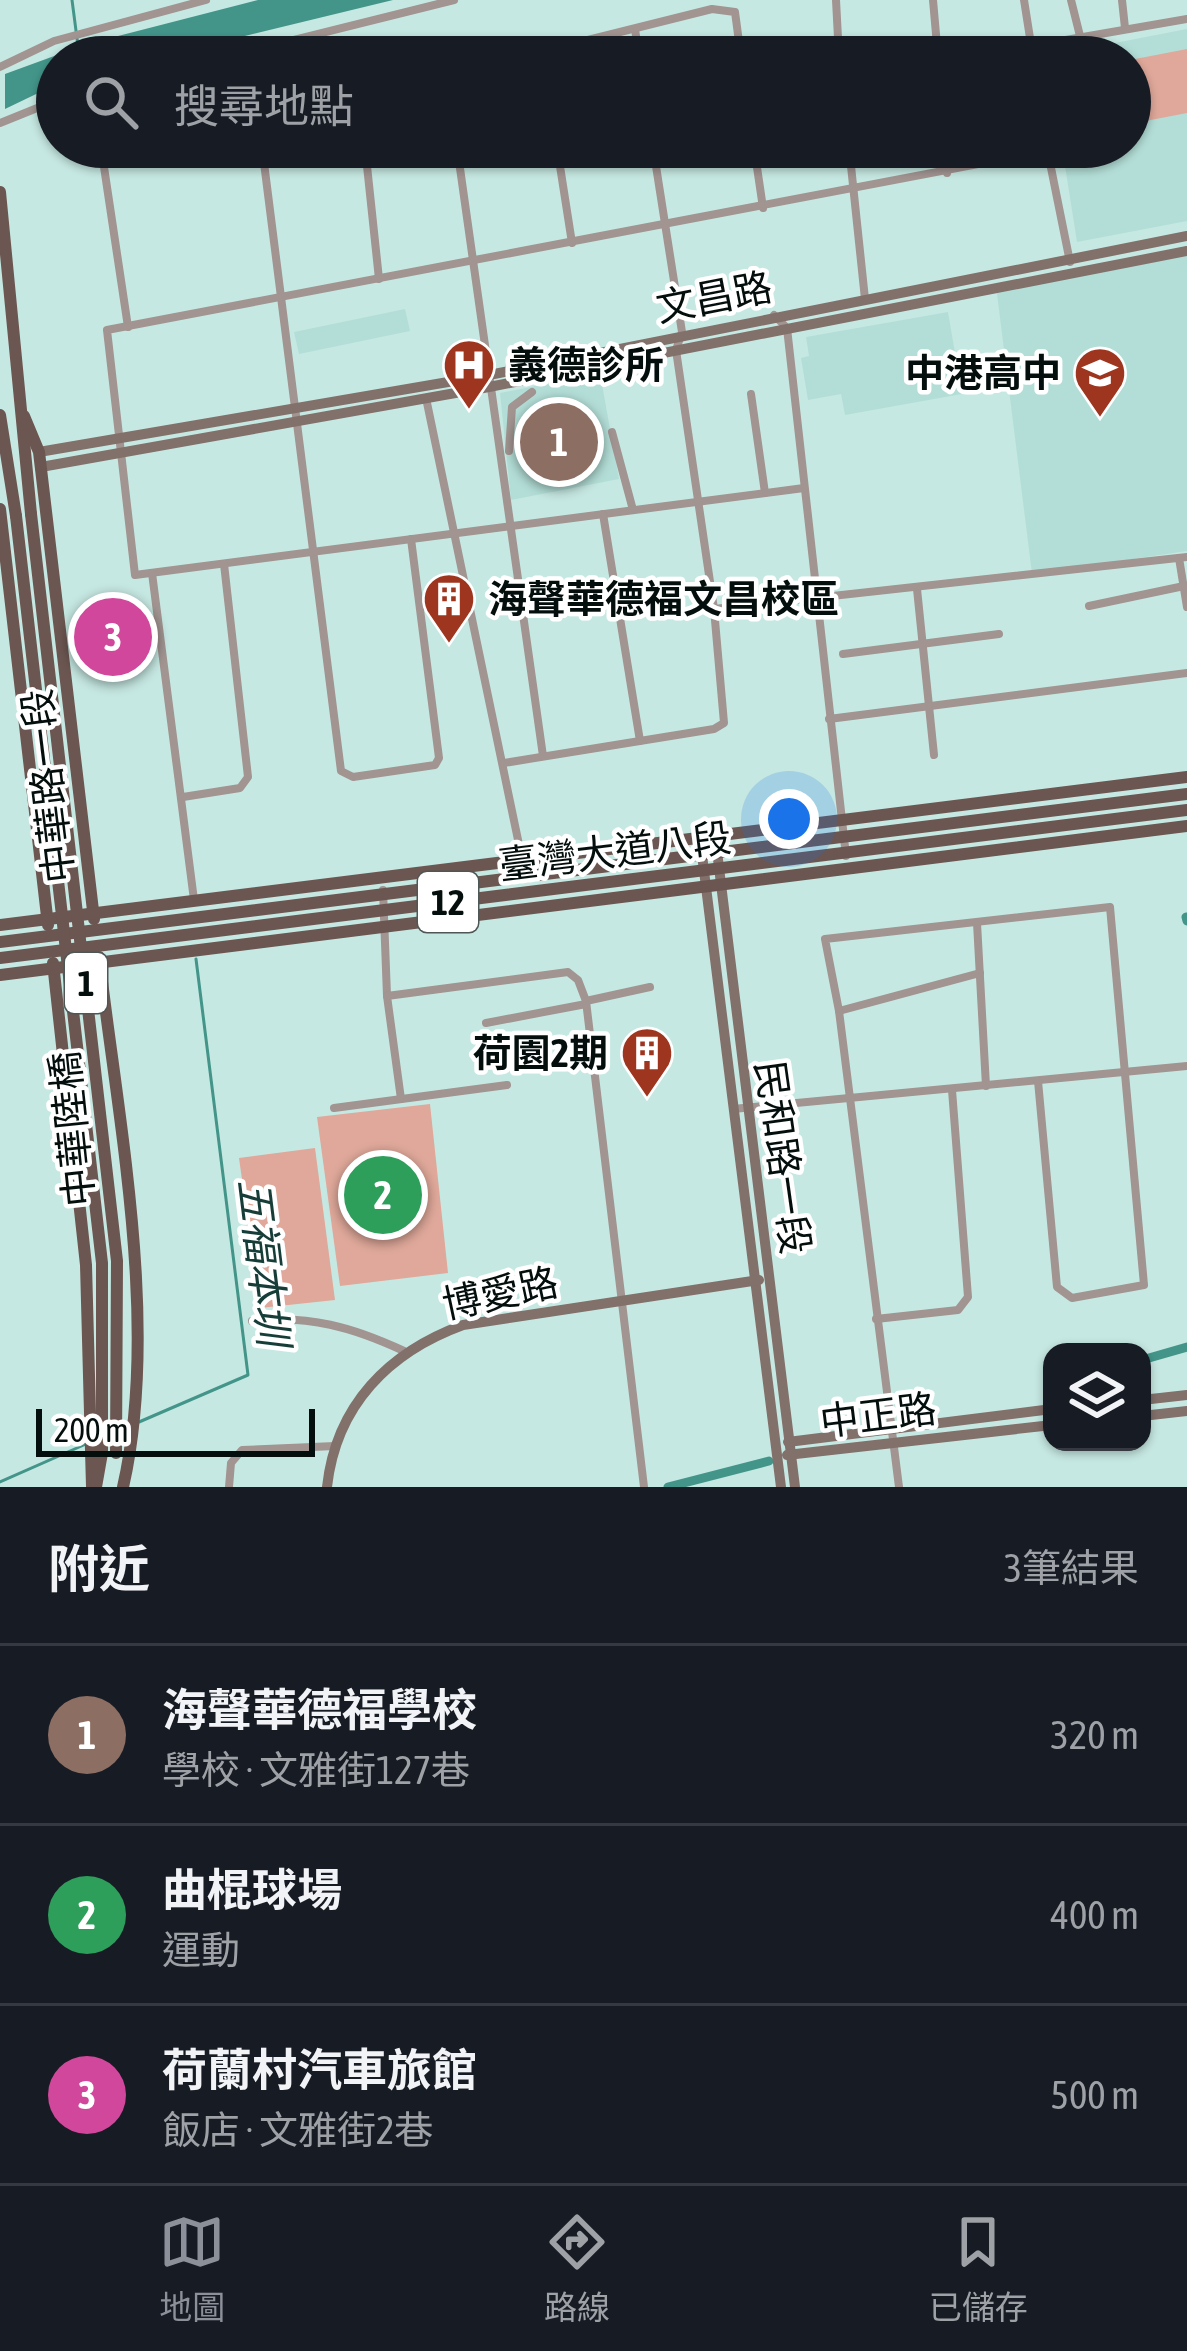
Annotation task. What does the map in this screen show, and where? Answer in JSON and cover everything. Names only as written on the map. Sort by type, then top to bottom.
[{"type":"main road","name":"中華路一段","points":[[0,192],[24,416],[23,514]]},
{"type":"main road","name":"中華路一段","points":[[24,416],[40,460],[96,938]]},
{"type":"main road","name":"1","points":[[0,419],[23,514]]},
{"type":"main road","name":"中華路一段","points":[[0,509],[50,944]]},
{"type":"main road","name":"中華陸橋","points":[[23,514],[102,1263],[109,1453]]},
{"type":"main road","name":"臺灣大道八段","points":[[0,925],[1187,778]]},
{"type":"main road","name":"臺灣大道八段","points":[[0,958],[50,944],[383,893],[1187,794]]},
{"type":"main road","name":"臺灣大道八段","points":[[96,938],[385,910],[1187,810]]},
{"type":"main road","name":"臺灣大道八段","points":[[0,975],[1187,826]]},
{"type":"main road","name":"臺灣大道八段","points":[[707,836],[709,853]]},
{"type":"main road","name":"臺灣大道八段","points":[[50,944],[93,913]]},
{"type":"main road","name":"1","points":[[96,938],[133,1277],[134,1405],[121,1487]]},
{"type":"main road","name":"臺灣大道八段","points":[[0,942],[50,944],[100,962]]},
{"type":"main road","name":"1","points":[[50,944],[86,1265],[94,1487]]},
{"type":"main road","name":"1","points":[[94,1487],[109,1453]]},
{"type":"main road","name":"1","points":[[109,1453],[121,1487]]},
{"type":"street","points":[[69,36],[206,0]]},
{"type":"street","points":[[309,36],[454,0]]},
{"type":"street","points":[[836,0],[838,36]]},
{"type":"street","points":[[933,0],[936,36]]},
{"type":"street","points":[[1024,0],[1030,36]]},
{"type":"street","points":[[1070,0],[1081,36],[1187,19]]},
{"type":"street","points":[[1122,0],[1125,29]]},
{"type":"street","points":[[603,36],[712,9],[735,12],[738,36]]},
{"type":"street","points":[[635,28],[636,36]]},
{"type":"street","points":[[0,67],[36,49]]},
{"type":"street","points":[[0,123],[36,108]]},
{"type":"street","points":[[104,168],[128,327]]},
{"type":"street","points":[[265,168],[301,423],[312,551],[341,771],[353,777],[435,765],[439,758],[411,539]]},
{"type":"street","points":[[366,168],[379,279]]},
{"type":"street","points":[[460,168],[507,526],[543,755]]},
{"type":"street","points":[[560,168],[572,243]]},
{"type":"street","points":[[504,763],[724,723],[714,609],[676,350],[682,332],[656,168]]},
{"type":"street","points":[[757,168],[763,208]]},
{"type":"street","points":[[851,168],[865,299]]},
{"type":"street","points":[[947,168],[947,173]]},
{"type":"street","points":[[804,488],[135,575],[107,330],[968,168]]},
{"type":"street","points":[[1051,168],[1071,270]]},
{"type":"street","name":"文昌路","points":[[40,460],[122,454],[301,423],[426,398],[682,332],[1187,236]]},
{"type":"street","name":"文昌路","points":[[40,460],[118,438],[298,405],[489,381],[676,350],[1187,251]]},
{"type":"street","points":[[773,315],[787,328],[848,869]]},
{"type":"street","points":[[509,451],[512,407],[532,392]]},
{"type":"street","points":[[751,394],[765,493]]},
{"type":"street","points":[[426,398],[522,859],[511,878]]},
{"type":"street","points":[[612,432],[633,510]]},
{"type":"street","points":[[604,514],[640,741]]},
{"type":"street","points":[[714,609],[1183,557],[1187,607]]},
{"type":"street","points":[[182,797],[241,788],[248,777],[224,564]]},
{"type":"street","points":[[152,572],[194,900]]},
{"type":"street","points":[[1089,606],[1184,586]]},
{"type":"street","points":[[917,589],[934,755]]},
{"type":"street","points":[[843,654],[999,634]]},
{"type":"street","points":[[830,718],[930,710],[1187,673]]},
{"type":"street","name":"民和路一段","points":[[709,853],[782,1487]]},
{"type":"street","points":[[381,877],[387,996],[401,1099]]},
{"type":"street","points":[[899,1487],[851,1099],[825,939],[1110,907],[1144,1285],[1072,1298],[1057,1287],[1038,1081]]},
{"type":"street","points":[[977,922],[986,1086]]},
{"type":"street","points":[[387,996],[568,972],[586,1003],[644,1487]]},
{"type":"street","points":[[839,1011],[980,973]]},
{"type":"street","points":[[486,1023],[650,987]]},
{"type":"street","points":[[738,1108],[1187,1066]]},
{"type":"street","points":[[334,1108],[507,1085]]},
{"type":"street","points":[[876,1319],[958,1310],[968,1297],[952,1090]]},
{"type":"street","name":"民和路一段","points":[[738,1108],[770,1278],[795,1487]]},
{"type":"street","name":"博愛路","points":[[327,1487],[335,1446],[373,1379],[404,1351],[463,1325],[770,1278]]},
{"type":"street","points":[[252,1322],[309,1318],[354,1328],[404,1351]]},
{"type":"street","points":[[1151,1399],[1187,1395]]},
{"type":"street","name":"中正路","points":[[778,1454],[790,1440],[1043,1409]]},
{"type":"street","points":[[1151,1415],[1187,1411]]},
{"type":"street","name":"中正路","points":[[778,1454],[1043,1426]]},
{"type":"street","points":[[229,1487],[231,1463],[242,1450],[335,1446]]},
{"type":"shaded area","points":[[258,0],[393,0],[245,36],[118,36]]},
{"type":"shaded area","points":[[1187,29],[1187,221],[1077,242],[1065,168],[1151,168],[1151,36]]},
{"type":"shaded area","points":[[1187,49],[1187,113],[1151,120],[1151,56]]},
{"type":"shaded area","points":[[36,63],[36,94],[5,109],[5,74]]},
{"type":"shaded area","name":"中港高中","points":[[1187,255],[1187,551],[1032,574],[996,286]]},
{"type":"shaded area","points":[[405,309],[410,331],[299,354],[294,332]]},
{"type":"shaded area","points":[[948,312],[962,394],[845,415],[841,394],[808,400],[801,358],[809,356],[806,337]]},
{"type":"shaded area","points":[[600,373],[619,479],[511,500],[500,393]]},
{"type":"shaded area","points":[[430,1104],[448,1273],[340,1286],[317,1117]]},
{"type":"shaded area","points":[[315,1148],[335,1300],[260,1308],[239,1158]]},
{"type":"waterway","points":[[72,0],[77,36]]},
{"type":"waterway","points":[[1186,917],[1187,921]]},
{"type":"waterway","name":"五福本圳","points":[[139,1422],[248,1375],[196,959]]},
{"type":"waterway","points":[[1151,1357],[1187,1347]]},
{"type":"waterway","name":"五福本圳","points":[[0,1482],[86,1444]]},
{"type":"waterway","points":[[668,1487],[769,1461]]},
{"type":"place","name":"義德診所","points":[[469,411]]},
{"type":"place","name":"中港高中","points":[[1100,419]]},
{"type":"place","name":"海聲華德福學校","points":[[559,442]]},
{"type":"place","name":"荷蘭村汽車旅館","points":[[113,637]]},
{"type":"place","name":"海聲華德福文昌校區","points":[[449,645]]},
{"type":"place","name":"荷園2期","points":[[647,1099]]},
{"type":"place","name":"曲棍球場","points":[[383,1195]]}]
